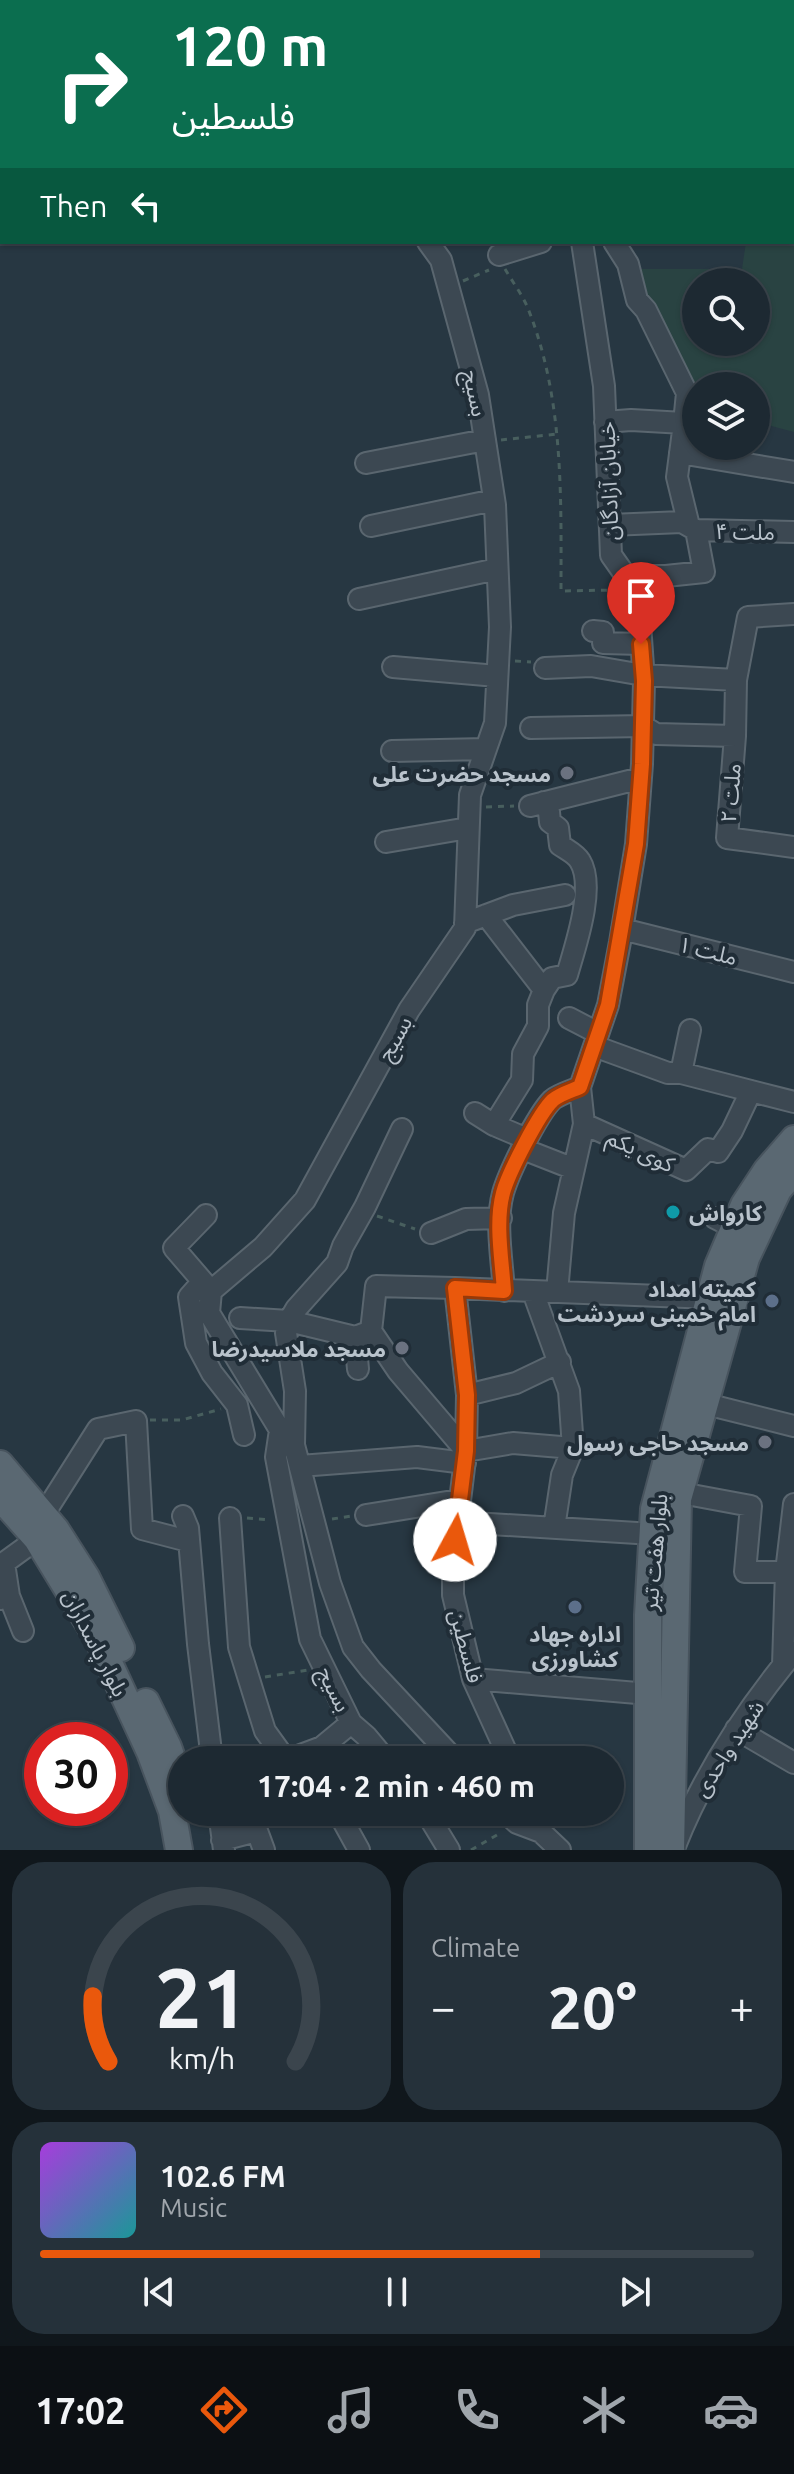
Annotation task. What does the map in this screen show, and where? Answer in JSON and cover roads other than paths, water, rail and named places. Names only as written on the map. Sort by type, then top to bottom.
[{"type":"main road","name":"بلوار هفت تیر","points":[[648,1850],[648,1619],[654,1509],[711,1298],[725,1223],[744,1205],[767,1170],[794,1139]]},
{"type":"main road","name":"بلوار هفت تیر","points":[[672,1850],[678,1499],[746,1258],[778,1190],[794,1171]]},
{"type":"main road","name":"بلوار پاسداران","points":[[0,1464],[40,1526],[86,1577],[111,1647],[131,1691],[172,1811],[179,1850]]},
{"type":"main road","name":"بلوار پاسداران","points":[[0,1497],[40,1526]]},
{"type":"main road","name":"بلوار پاسداران","points":[[131,1691],[168,1747]]},
{"type":"main road","points":[[192,1826],[196,1850]]},
{"type":"street","name":"بسیج","points":[[244,1435],[237,1405],[212,1373],[196,1343],[189,1297],[197,1288],[211,1291],[263,1247],[305,1200],[409,1010],[465,928],[470,795],[495,723],[500,627],[494,500],[478,395],[441,260],[429,244]]},
{"type":"street","points":[[498,265],[537,244]]},
{"type":"street","name":"خیابان آزادگان","points":[[580,1087],[608,1005],[622,929],[636,844],[643,726],[639,609],[629,584],[611,555],[604,386],[582,244]]},
{"type":"street","points":[[615,244],[628,264],[637,300],[646,310],[682,383]]},
{"type":"street","points":[[605,422],[682,423]]},
{"type":"street","points":[[629,584],[704,572],[677,477],[682,438]]},
{"type":"street","points":[[366,463],[485,440]]},
{"type":"street","points":[[680,453],[794,472]]},
{"type":"street","points":[[371,526],[494,500]]},
{"type":"street","name":"ملت ۴","points":[[610,525],[682,522],[693,528],[794,532]]},
{"type":"street","points":[[359,599],[497,569]]},
{"type":"street","name":"ملت ۲","points":[[794,614],[748,617],[736,680],[727,838],[794,847]]},
{"type":"street","points":[[593,631],[603,632],[603,643],[641,644]]},
{"type":"street","points":[[545,668],[591,666],[643,675],[736,680]]},
{"type":"street","points":[[393,667],[498,667]]},
{"type":"street","points":[[531,728],[643,726],[656,734],[735,736]]},
{"type":"street","points":[[392,751],[486,749]]},
{"type":"street","points":[[494,1125],[522,1080],[523,1054],[538,1026],[538,1005],[544,990],[552,978],[567,975],[581,921],[586,873],[579,858],[560,845],[558,828],[550,822],[549,812],[537,804],[641,778]]},
{"type":"street","points":[[386,842],[469,818]]},
{"type":"street","points":[[465,923],[513,905],[565,895]]},
{"type":"street","points":[[486,915],[544,990]]},
{"type":"street","name":"ملت ۱","points":[[622,929],[794,972]]},
{"type":"street","points":[[569,1018],[596,1040],[668,1073],[681,1073],[794,1102]]},
{"type":"street","points":[[681,1073],[690,1030]]},
{"type":"street","points":[[504,1291],[503,1193],[525,1144],[554,1098],[580,1087],[584,1124],[564,1213],[557,1292]]},
{"type":"street","name":"کوی یکم","points":[[584,1124],[686,1170],[708,1149],[718,1152],[751,1091]]},
{"type":"street","points":[[475,1113],[574,1169]]},
{"type":"street","points":[[289,1321],[337,1263],[402,1129]]},
{"type":"street","points":[[206,1215],[174,1248],[211,1291],[209,1313],[287,1437],[300,1466],[330,1583],[353,1647],[442,1746]]},
{"type":"street","points":[[431,1233],[466,1219],[501,1218]]},
{"type":"street","points":[[358,1369],[363,1334],[376,1286],[711,1298]]},
{"type":"street","name":"فلسطین","points":[[455,1288],[467,1395],[466,1457],[453,1559],[453,1595],[473,1679],[504,1746]]},
{"type":"street","points":[[533,1292],[569,1391],[573,1448],[562,1475],[554,1528]]},
{"type":"street","points":[[240,1318],[289,1321],[363,1334],[398,1371],[466,1457]]},
{"type":"street","name":"بسیج","points":[[289,1321],[286,1333],[295,1391],[287,1437],[276,1457],[310,1639],[351,1723],[374,1746]]},
{"type":"street","points":[[467,1395],[516,1383],[560,1362]]},
{"type":"street","points":[[706,1404],[794,1426]]},
{"type":"street","points":[[23,1631],[5,1598],[4,1563],[40,1526],[98,1429],[136,1421],[142,1529],[188,1541]]},
{"type":"street","points":[[300,1466],[417,1457],[466,1457],[513,1443],[573,1448]]},
{"type":"street","points":[[681,1493],[751,1506],[745,1572],[786,1572]]},
{"type":"street","points":[[366,1515],[459,1500]]},
{"type":"street","points":[[789,1659],[786,1572],[794,1504]]},
{"type":"street","points":[[183,1516],[188,1528],[210,1746]]},
{"type":"street","points":[[230,1518],[239,1647],[265,1731],[276,1746]]},
{"type":"street","points":[[458,1522],[653,1534]]},
{"type":"street","name":"شهید واحدی","points":[[672,1850],[697,1809],[736,1729],[789,1659]]},
{"type":"street","points":[[473,1679],[649,1694]]},
{"type":"street","points":[[323,1746],[351,1723]]},
{"type":"street","points":[[736,1729],[794,1763]]},
{"type":"street","points":[[346,1826],[359,1850]]},
{"type":"street","points":[[434,1826],[449,1850]]},
{"type":"street","points":[[532,1826],[560,1850]]},
{"type":"street","points":[[223,1845],[257,1831],[264,1850]]},
{"type":"place","name":"مسجد حضرت علی","points":[[567,773]]},
{"type":"place","name":"کارواش","points":[[673,1212]]},
{"type":"place","name":"کمیته امداد امام خمینی سردشت","points":[[772,1301]]},
{"type":"place","name":"مسجد ملاسیدرضا","points":[[402,1348]]},
{"type":"place","name":"مسجد حاجی رسول","points":[[765,1442]]},
{"type":"place","name":"اداره جهاد کشاورزی","points":[[575,1607]]}]
